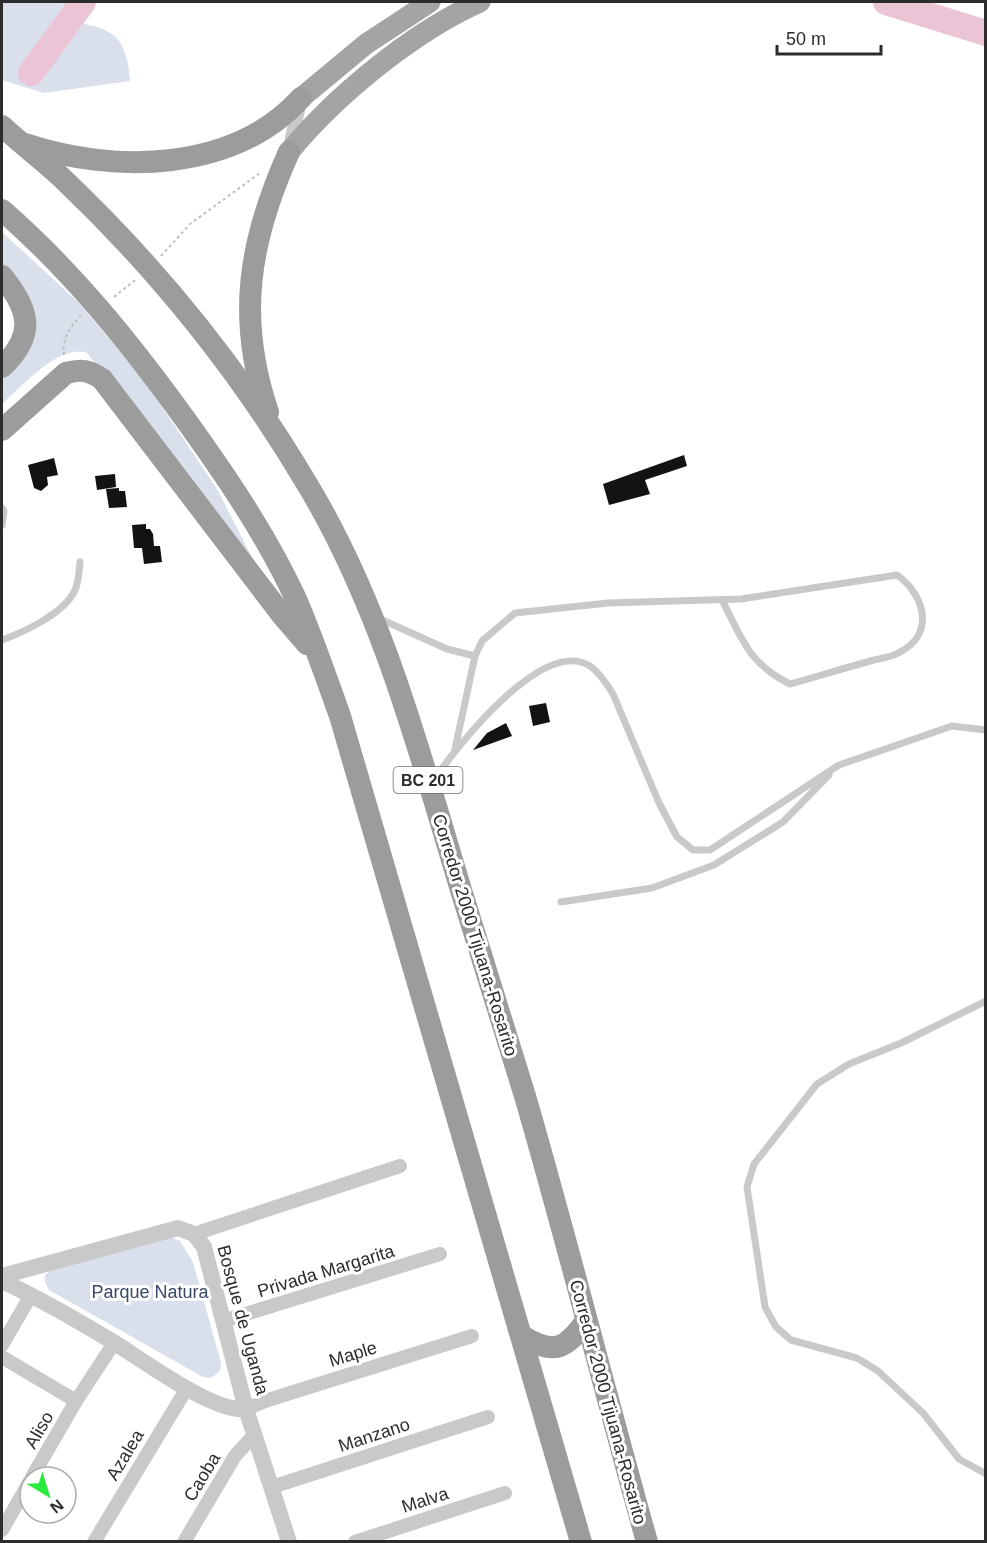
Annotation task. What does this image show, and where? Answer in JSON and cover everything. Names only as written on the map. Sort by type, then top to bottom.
[{"type":"highway","points":[[19,142],[56,152],[114,160],[150,162],[205,155],[260,132],[283,118],[301,98]]},
{"type":"highway","name":"Corredor 2000 Tijuana-Rosarito","points":[[2,126],[60,176],[143,262],[217,352],[279,439],[312,492],[356,577],[429,786],[525,1096],[647,1542]]},
{"type":"highway","points":[[279,439],[256,368],[250,340],[249,309],[253,264],[264,214],[289,152]]},
{"type":"highway","points":[[2,210],[96,303],[129,342],[225,475],[283,574],[319,657],[340,716],[581,1542]]},
{"type":"highway","points":[[2,276],[22,307],[26,323],[24,339],[14,355],[2,367]]},
{"type":"highway","points":[[2,430],[66,373],[79,369],[91,371],[102,379],[282,615],[319,657]]},
{"type":"highway","points":[[522,1336],[547,1349],[566,1345],[586,1321]]},
{"type":"main road","points":[[301,98],[366,44],[430,2]]},
{"type":"main road","points":[[289,152],[344,94],[438,26],[480,2]]},
{"type":"street","points":[[289,152],[301,98]]},
{"type":"street","points":[[194,1234],[400,1166]]},
{"type":"street","name":"Bosque de Uganda","points":[[2,1276],[178,1228],[194,1234],[204,1247],[246,1409],[289,1542]]},
{"type":"street","name":"Privada Margarita","points":[[223,1321],[440,1254]]},
{"type":"street","points":[[2,1281],[31,1294],[187,1388],[223,1406],[246,1409]]},
{"type":"street","points":[[2,1345],[31,1294]]},
{"type":"street","name":"Maple","points":[[246,1409],[268,1400],[472,1336]]},
{"type":"street","name":"Aliso","points":[[39,1465],[76,1401],[114,1343]]},
{"type":"street","name":"Aliso","points":[[2,1357],[76,1401]]},
{"type":"street","name":"Azalea","points":[[94,1542],[187,1388]]},
{"type":"street","name":"Manzano","points":[[272,1487],[488,1417]]},
{"type":"street","name":"Caoba","points":[[184,1542],[235,1456],[254,1435]]},
{"type":"street","name":"Malva","points":[[355,1542],[505,1493]]},
{"type":"street","points":[[2,1530],[18,1502]]},
{"type":"lane","points":[[2,508],[4,512],[2,525]]},
{"type":"lane","points":[[2,640],[26,630],[68,601],[75,590],[80,562]]},
{"type":"lane","points":[[455,749],[476,656],[483,641],[515,614],[608,603],[722,600],[897,575],[911,585],[921,602],[923,617],[916,638],[899,653],[790,684],[768,673],[748,652],[722,600]]},
{"type":"lane","points":[[370,615],[447,649],[476,656]]},
{"type":"lane","points":[[429,786],[455,749],[502,698],[538,672],[567,661],[588,665],[604,680],[613,694],[659,803],[677,837],[693,850],[710,850],[839,765],[952,726],[986,730]]},
{"type":"lane","points":[[561,902],[652,888],[714,865],[783,822],[839,765]]},
{"type":"lane","points":[[986,1001],[901,1043],[849,1064],[817,1084],[760,1155],[754,1164],[747,1187],[765,1307],[776,1327],[791,1340],[857,1358],[878,1371],[923,1413],[959,1459],[986,1474]]},
{"type":"green space","points":[[2,2],[69,2],[68,5],[80,23],[103,29],[118,40],[126,57],[130,81],[44,93],[2,80]]},
{"type":"green space","points":[[2,232],[78,302],[144,380],[217,489],[266,585],[87,353],[65,354],[53,360],[2,404],[2,375],[32,341],[2,265]]},
{"type":"green space","name":"Parque Natura","points":[[167,1236],[180,1241],[193,1262],[221,1363],[220,1371],[211,1378],[203,1377],[49,1290],[45,1282],[45,1275],[52,1270]]},
{"type":"building","points":[[684,455],[687,466],[645,480],[650,494],[609,505],[603,484]]},
{"type":"building","points":[[54,458],[58,475],[47,477],[48,485],[41,491],[34,488],[28,465]]},
{"type":"building","points":[[115,474],[116,487],[97,490],[95,476]]},
{"type":"building","points":[[119,488],[119,491],[125,491],[127,507],[109,508],[106,489]]},
{"type":"building","points":[[146,524],[146,529],[150,529],[153,534],[154,546],[160,546],[162,562],[144,564],[142,548],[134,548],[132,525]]},
{"type":"building","points":[[546,703],[550,722],[533,726],[529,706]]},
{"type":"building","points":[[506,723],[512,736],[473,750],[487,733]]},
{"type":"waterway","points":[[31,73],[83,2]]},
{"type":"waterway","points":[[886,2],[986,33]]}]
